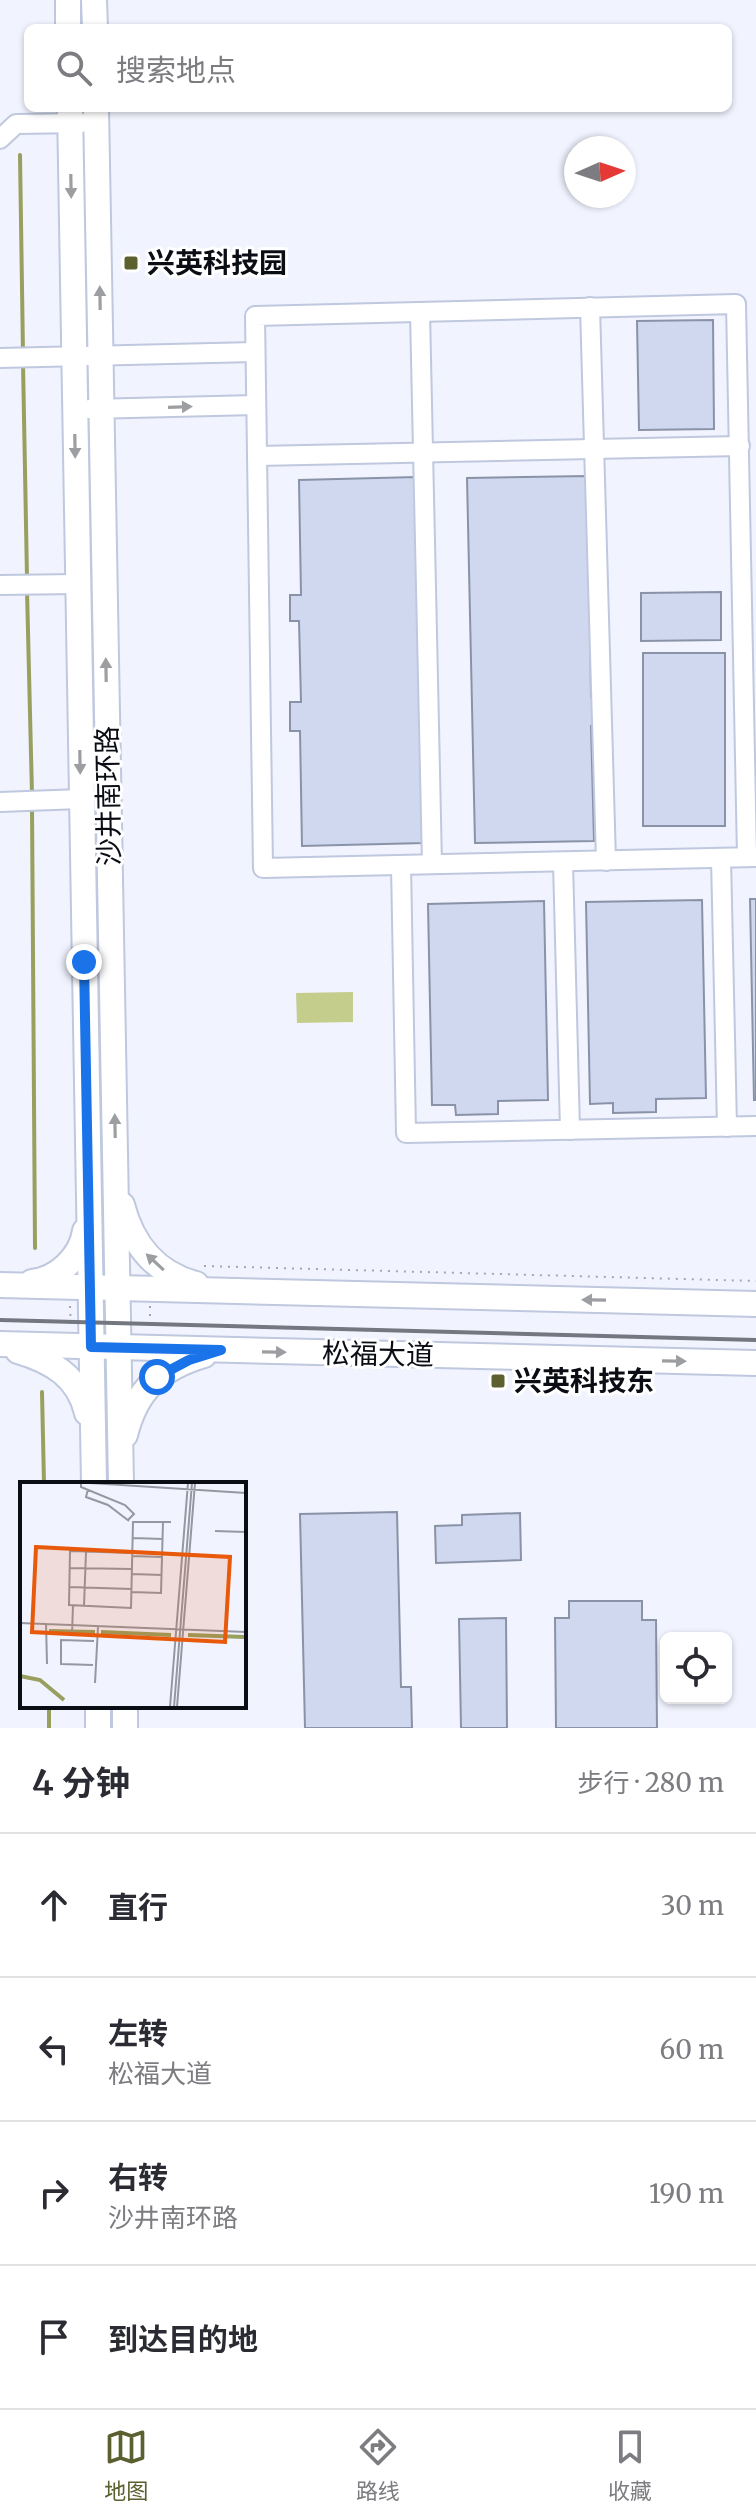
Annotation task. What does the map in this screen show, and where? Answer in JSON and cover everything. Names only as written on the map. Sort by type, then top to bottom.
[{"type":"main road","points":[[68,0],[68,24]]},
{"type":"main road","points":[[94,0],[95,24]]},
{"type":"main road","name":"沙井南环路","points":[[70,116],[88,1209],[80,1294],[81,1342],[93,1442],[94,1482]]},
{"type":"main road","name":"沙井南环路","points":[[96,116],[121,1482]]},
{"type":"main road","points":[[115,1165],[126,1219],[148,1257],[170,1274],[226,1291]]},
{"type":"main road","points":[[6,1285],[42,1281],[65,1267],[74,1258],[84,1237],[88,1209]]},
{"type":"main road","points":[[6,1285],[80,1294],[118,1288],[756,1304]]},
{"type":"main road","name":"松福大道","points":[[0,1345],[81,1342],[118,1348],[756,1363]]},
{"type":"main road","points":[[0,1345],[30,1354],[66,1374],[81,1393],[93,1442]]},
{"type":"main road","points":[[120,1457],[128,1421],[151,1383],[175,1366],[221,1350]]},
{"type":"street","points":[[0,139],[16,124],[70,116],[96,116]]},
{"type":"street","points":[[736,304],[752,857],[263,868],[255,316],[420,312],[736,304]]},
{"type":"street","points":[[590,307],[606,861]]},
{"type":"street","points":[[420,312],[432,864]]},
{"type":"street","points":[[0,358],[255,352]]},
{"type":"street","points":[[74,409],[256,405]]},
{"type":"street","points":[[257,456],[740,446]]},
{"type":"street","points":[[5,584],[77,584]]},
{"type":"street","points":[[4,802],[81,799]]},
{"type":"street","points":[[721,858],[727,1127]]},
{"type":"street","points":[[563,862],[570,1130]]},
{"type":"street","points":[[401,865],[406,1133],[756,1126]]},
{"type":"path","points":[[193,1266],[756,1281]]},
{"type":"path","points":[[80,1294],[81,1342]]},
{"type":"path","points":[[150,1301],[150,1333]]},
{"type":"green space","points":[[353,992],[353,1022],[297,1023],[296,993]]},
{"type":"building","points":[[713,320],[714,429],[639,430],[637,321]]},
{"type":"building","points":[[587,476],[601,621],[590,621],[591,697],[603,697],[607,725],[591,726],[594,841],[475,843],[467,478]]},
{"type":"building","points":[[416,477],[424,843],[302,846],[300,731],[290,731],[290,702],[301,702],[299,621],[290,621],[290,595],[301,595],[299,480]]},
{"type":"building","points":[[721,592],[721,640],[641,641],[641,593]]},
{"type":"building","points":[[643,653],[725,653],[725,826],[643,826]]},
{"type":"building","points":[[750,899],[756,899],[756,1100],[754,1100]]},
{"type":"building","points":[[702,900],[706,1098],[656,1099],[656,1112],[613,1113],[613,1103],[590,1104],[586,902]]},
{"type":"building","points":[[544,901],[548,1100],[498,1101],[498,1114],[456,1115],[455,1105],[432,1105],[428,904]]},
{"type":"building","points":[[397,1512],[401,1687],[411,1687],[412,1728],[305,1728],[300,1514]]},
{"type":"building","points":[[520,1513],[521,1560],[436,1563],[435,1526],[462,1525],[462,1515]]},
{"type":"building","points":[[569,1601],[642,1601],[642,1620],[656,1620],[657,1728],[556,1728],[555,1618],[569,1618]]},
{"type":"building","points":[[506,1618],[507,1728],[461,1728],[459,1619]]},
{"type":"waterway","points":[[20,155],[23,354]]},
{"type":"waterway","points":[[23,363],[27,578]]},
{"type":"waterway","points":[[27,591],[32,794]]},
{"type":"waterway","points":[[32,807],[35,1248]]},
{"type":"waterway","points":[[42,1392],[44,1482]]},
{"type":"waterway","points":[[49,1708],[49,1728]]},
{"type":"railway","points":[[0,1320],[756,1340]]},
{"type":"place","name":"兴英科技园","points":[[131,263]]},
{"type":"place","name":"兴英科技东","points":[[498,1381]]},
{"type":"route","points":[[84,962],[91,1347],[221,1350],[189,1360],[157,1377]]}]
